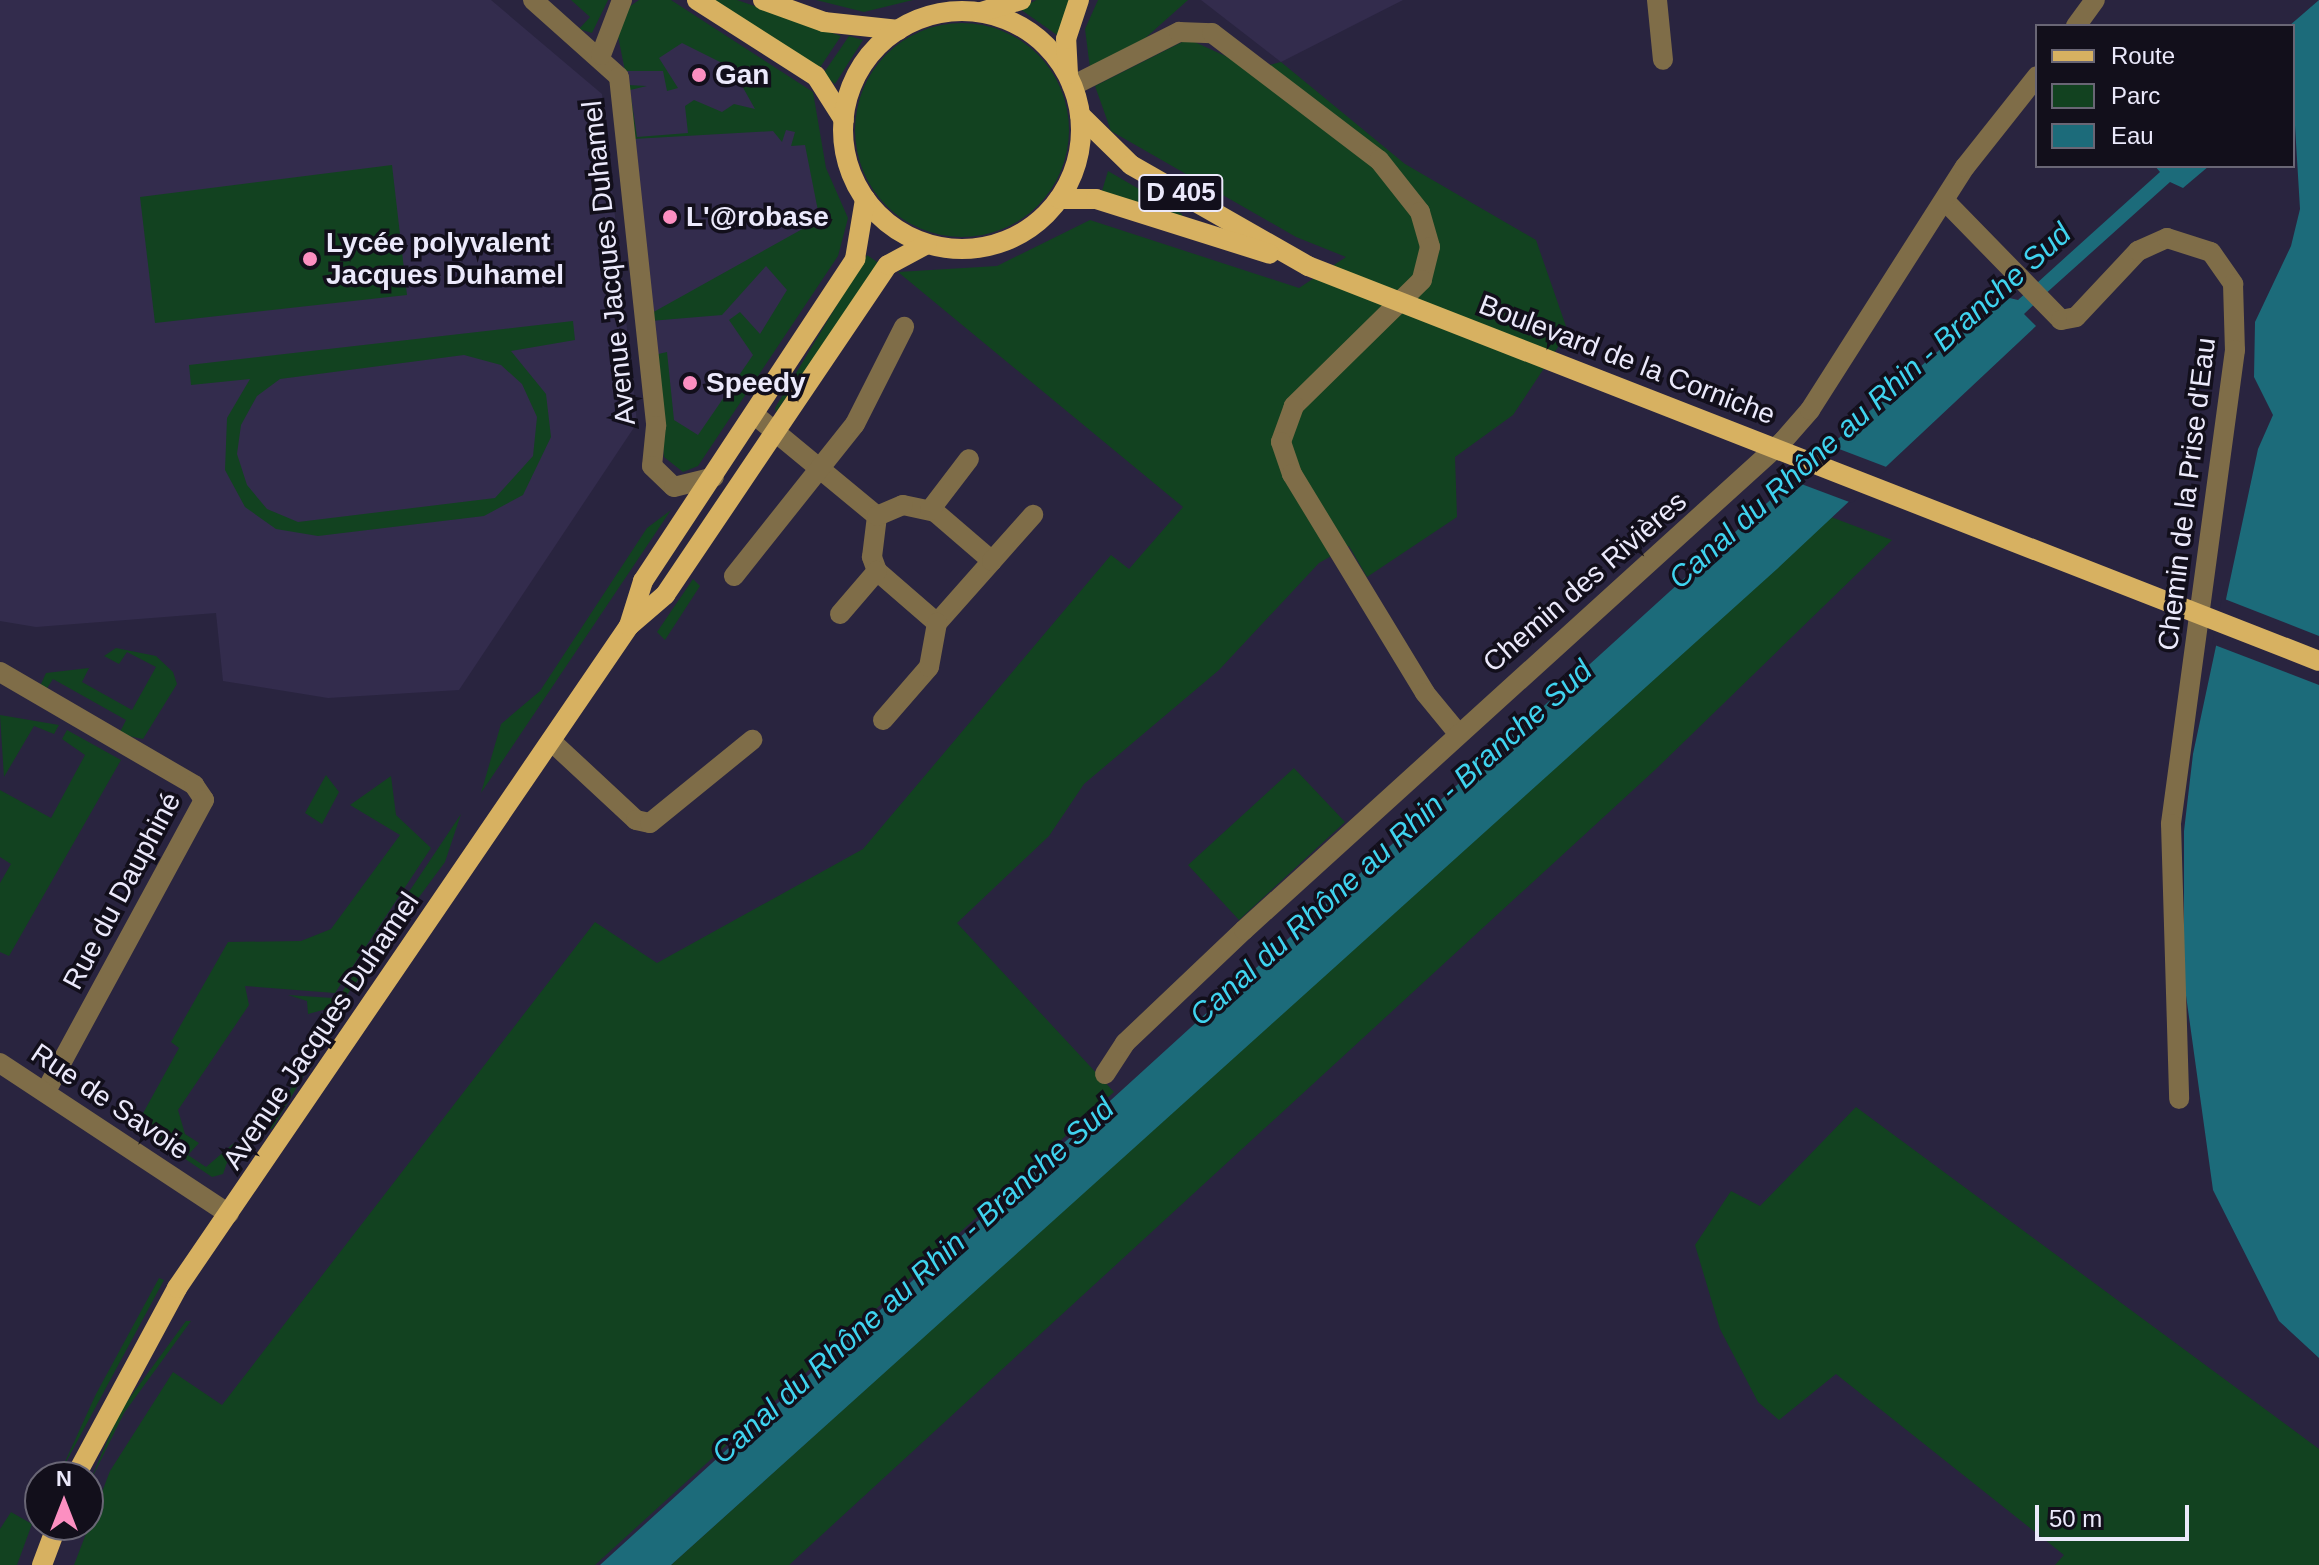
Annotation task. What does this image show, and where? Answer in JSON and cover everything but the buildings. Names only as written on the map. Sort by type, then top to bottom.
[{"type":"main road","points":[[697,0],[816,76],[844,120]]},
{"type":"main road","points":[[763,0],[824,22],[899,30]]},
{"type":"main road","points":[[1021,0],[977,13],[931,16],[899,30],[858,73],[844,120],[848,166],[865,199],[892,227],[927,244],[1000,243],[1059,199],[1079,154],[1080,115],[1070,82],[1066,39],[1079,0]]},
{"type":"main road","points":[[977,13],[1036,38],[1070,82]]},
{"type":"main road","name":"Boulevard de la Corniche","points":[[1080,115],[1131,165],[1301,263]]},
{"type":"main road","name":"Avenue Jacques Duhamel","points":[[629,626],[643,581],[756,416],[855,259],[865,199]]},
{"type":"main road","name":"Boulevard de la Corniche","points":[[1059,199],[1109,202],[1301,263],[2319,661]]},
{"type":"main road","name":"Avenue Jacques Duhamel","points":[[82,1461],[110,1401],[229,1214],[629,626],[665,595],[888,265],[927,244]]},
{"type":"main road","points":[[42,1565],[51,1541]]},
{"type":"street","points":[[533,0],[601,55],[622,0]]},
{"type":"street","points":[[1657,0],[1663,60]]},
{"type":"street","points":[[2077,24],[2095,0]]},
{"type":"street","points":[[1070,82],[1179,32],[1212,33],[1379,160],[1420,212],[1430,247],[1422,280],[1294,406],[1281,442],[1292,474],[1425,693],[1457,732]]},
{"type":"street","name":"Avenue Jacques Duhamel","points":[[601,55],[619,77],[656,426],[651,459],[674,487],[714,477]]},
{"type":"street","name":"Chemin des Rivières","points":[[1105,1074],[1125,1043],[1457,732],[1783,441],[1810,410],[1946,202],[1965,167],[2035,79]]},
{"type":"street","name":"Chemin de la Prise d'Eau","points":[[1946,202],[2042,307],[2061,320],[2076,317],[2122,264],[2167,238],[2211,252],[2237,299],[2171,824],[2179,1099]]},
{"type":"street","points":[[734,576],[855,424],[904,327]]},
{"type":"street","points":[[756,416],[877,516]]},
{"type":"street","points":[[930,510],[969,459]]},
{"type":"street","points":[[937,623],[877,571],[869,541],[877,516],[903,505],[930,510],[992,561]]},
{"type":"street","points":[[883,720],[929,667],[937,623],[1033,515]]},
{"type":"street","points":[[840,614],[877,571]]},
{"type":"street","name":"Rue du Dauphiné","points":[[4,671],[32,695],[194,785],[204,800],[46,1091]]},
{"type":"street","points":[[551,741],[636,820],[650,823],[752,740]]},
{"type":"street","name":"Rue de Savoie","points":[[0,1063],[229,1214]]},
{"type":"shaded area","name":"Lycée polyvalent Jacques Duhamel","points":[[0,0],[491,0],[602,94],[637,423],[459,690],[328,698],[223,681],[216,613],[36,627],[0,621]]},
{"type":"shaded area","points":[[1201,0],[1403,0],[1281,62]]},
{"type":"shaded area","points":[[648,3],[801,115],[829,247],[679,467],[667,458],[620,33]]},
{"type":"green space","points":[[571,0],[608,0],[592,33],[579,29],[590,17]]},
{"type":"green space","points":[[639,0],[671,0],[813,92],[826,168],[848,218],[838,256],[698,466],[683,472],[664,457],[654,355],[667,352],[674,420],[698,435],[753,355],[729,320],[740,312],[760,334],[787,290],[766,266],[722,315],[650,321],[650,314],[815,222],[804,214],[818,211],[805,145],[791,146],[795,132],[786,130],[782,142],[773,131],[633,139],[628,85],[647,86],[630,90],[637,137],[688,133],[685,106],[694,100],[722,112],[734,104],[755,109],[732,68],[682,43],[659,58],[678,88],[667,91],[663,71],[625,71],[618,36],[626,9]]},
{"type":"green space","points":[[709,0],[737,0],[841,36],[819,69]]},
{"type":"green space","points":[[816,0],[913,0],[864,12]]},
{"type":"green space","points":[[1036,0],[1071,0],[1057,35],[1020,9]]},
{"type":"green space","points":[[1098,0],[1188,0],[1142,41],[1090,68],[1085,29]]},
{"type":"green space","points":[[962,23],[1003,31],[1038,54],[1061,89],[1069,130],[1061,171],[1038,206],[1003,229],[962,237],[921,229],[886,206],[863,171],[855,130],[863,89],[886,54],[921,31]]},
{"type":"green space","points":[[849,36],[863,40],[835,84],[823,74]]},
{"type":"green space","points":[[1188,39],[1254,69],[1281,62],[1405,164],[1536,240],[1568,332],[1513,415],[1455,457],[1457,517],[1367,577],[1349,546],[1319,563],[1219,670],[1084,784],[1049,836],[957,923],[1114,1092],[595,1565],[74,1565],[83,1541],[104,1541],[104,1487],[110,1471],[173,1372],[222,1405],[595,922],[657,963],[863,849],[1111,555],[1129,569],[1183,507],[898,272],[997,266],[1090,220],[1299,288],[1346,257],[1296,237],[1111,131],[1095,86]]},
{"type":"green space","points":[[392,165],[407,295],[155,323],[140,197]]},
{"type":"green space","points":[[1108,171],[1182,214],[1182,216],[1102,191]]},
{"type":"green space","points":[[867,255],[880,264],[776,412],[775,408]]},
{"type":"green space","points":[[573,321],[575,340],[511,351],[546,394],[551,437],[523,495],[484,516],[318,536],[276,529],[245,507],[225,470],[227,418],[250,379],[191,385],[189,365]],"holes":[[[464,355],[501,365],[522,384],[537,417],[533,456],[495,498],[298,522],[267,509],[247,485],[237,454],[241,425],[257,396],[280,379]]]},
{"type":"green space","points":[[671,510],[481,793],[501,724],[540,691],[647,528]]},
{"type":"green space","points":[[1831,517],[1892,540],[1656,769],[789,1565],[671,1565]]},
{"type":"green space","points":[[693,579],[700,586],[665,640],[657,632]]},
{"type":"green space","points":[[116,648],[156,656],[173,672],[177,684],[143,739],[119,734],[126,720],[53,679],[44,693],[41,684],[46,673],[89,668],[82,682],[132,710],[156,667],[127,652],[119,664],[104,656]]},
{"type":"green space","points":[[0,715],[59,725],[54,734],[34,726],[4,777]]},
{"type":"green space","points":[[67,730],[121,760],[9,956],[0,952],[0,883],[11,864],[0,857],[0,790],[51,818],[85,755],[62,739]]},
{"type":"green space","points":[[1294,768],[1345,822],[1239,920],[1188,865]]},
{"type":"green space","points":[[326,775],[339,792],[322,824],[305,813]]},
{"type":"green space","points":[[391,776],[396,815],[431,848],[335,993],[245,986],[249,1005],[178,1110],[185,1134],[199,1143],[188,1155],[206,1167],[234,1143],[223,1174],[212,1177],[136,1126],[179,1048],[171,1042],[228,942],[301,941],[331,929],[400,835],[350,805]]},
{"type":"green space","points":[[461,814],[445,862],[343,1000],[342,992]]},
{"type":"green space","points":[[288,995],[332,998],[334,1007],[308,1014],[307,1001]]},
{"type":"green space","points":[[320,1044],[272,1129],[265,1128]]},
{"type":"green space","points":[[1856,1107],[2319,1449],[2319,1565],[2055,1565],[2064,1555],[1836,1374],[1779,1420],[1758,1402],[1720,1329],[1695,1245],[1731,1191],[1760,1206]]},
{"type":"green space","points":[[159,1278],[164,1280],[65,1461],[96,1394]]},
{"type":"green space","points":[[186,1321],[191,1321],[124,1413],[99,1461],[120,1411]]},
{"type":"green space","points":[[11,1512],[24,1519],[26,1541],[17,1565],[0,1565],[0,1529]]},
{"type":"water","points":[[2319,0],[2319,1358],[2279,1321],[2213,1190],[2184,981],[2184,831],[2193,754],[2258,449],[2273,415],[2254,377],[2255,322],[2291,246],[2300,209],[2295,126],[2295,24],[2291,24]]},
{"type":"water","name":"Canal du Rhône au Rhin - Branche Sud","points":[[2157,168],[2207,168],[2183,188],[2170,182],[2043,296],[2024,314],[2036,326],[1777,569],[671,1565],[600,1565],[1823,452],[2001,296],[2018,300],[2160,172]]},
{"type":"pier","points":[[1826,444],[1889,468],[1852,503],[1788,479]]},
{"type":"pier","points":[[2222,598],[2319,636],[2319,685],[2212,644]]},
{"type":"place","name":"Gan","points":[[699,75]]},
{"type":"place","name":"L'@robase","points":[[670,217]]},
{"type":"place","name":"Lycée polyvalent Jacques Duhamel","points":[[310,259]]},
{"type":"place","name":"Speedy","points":[[690,383]]}]
